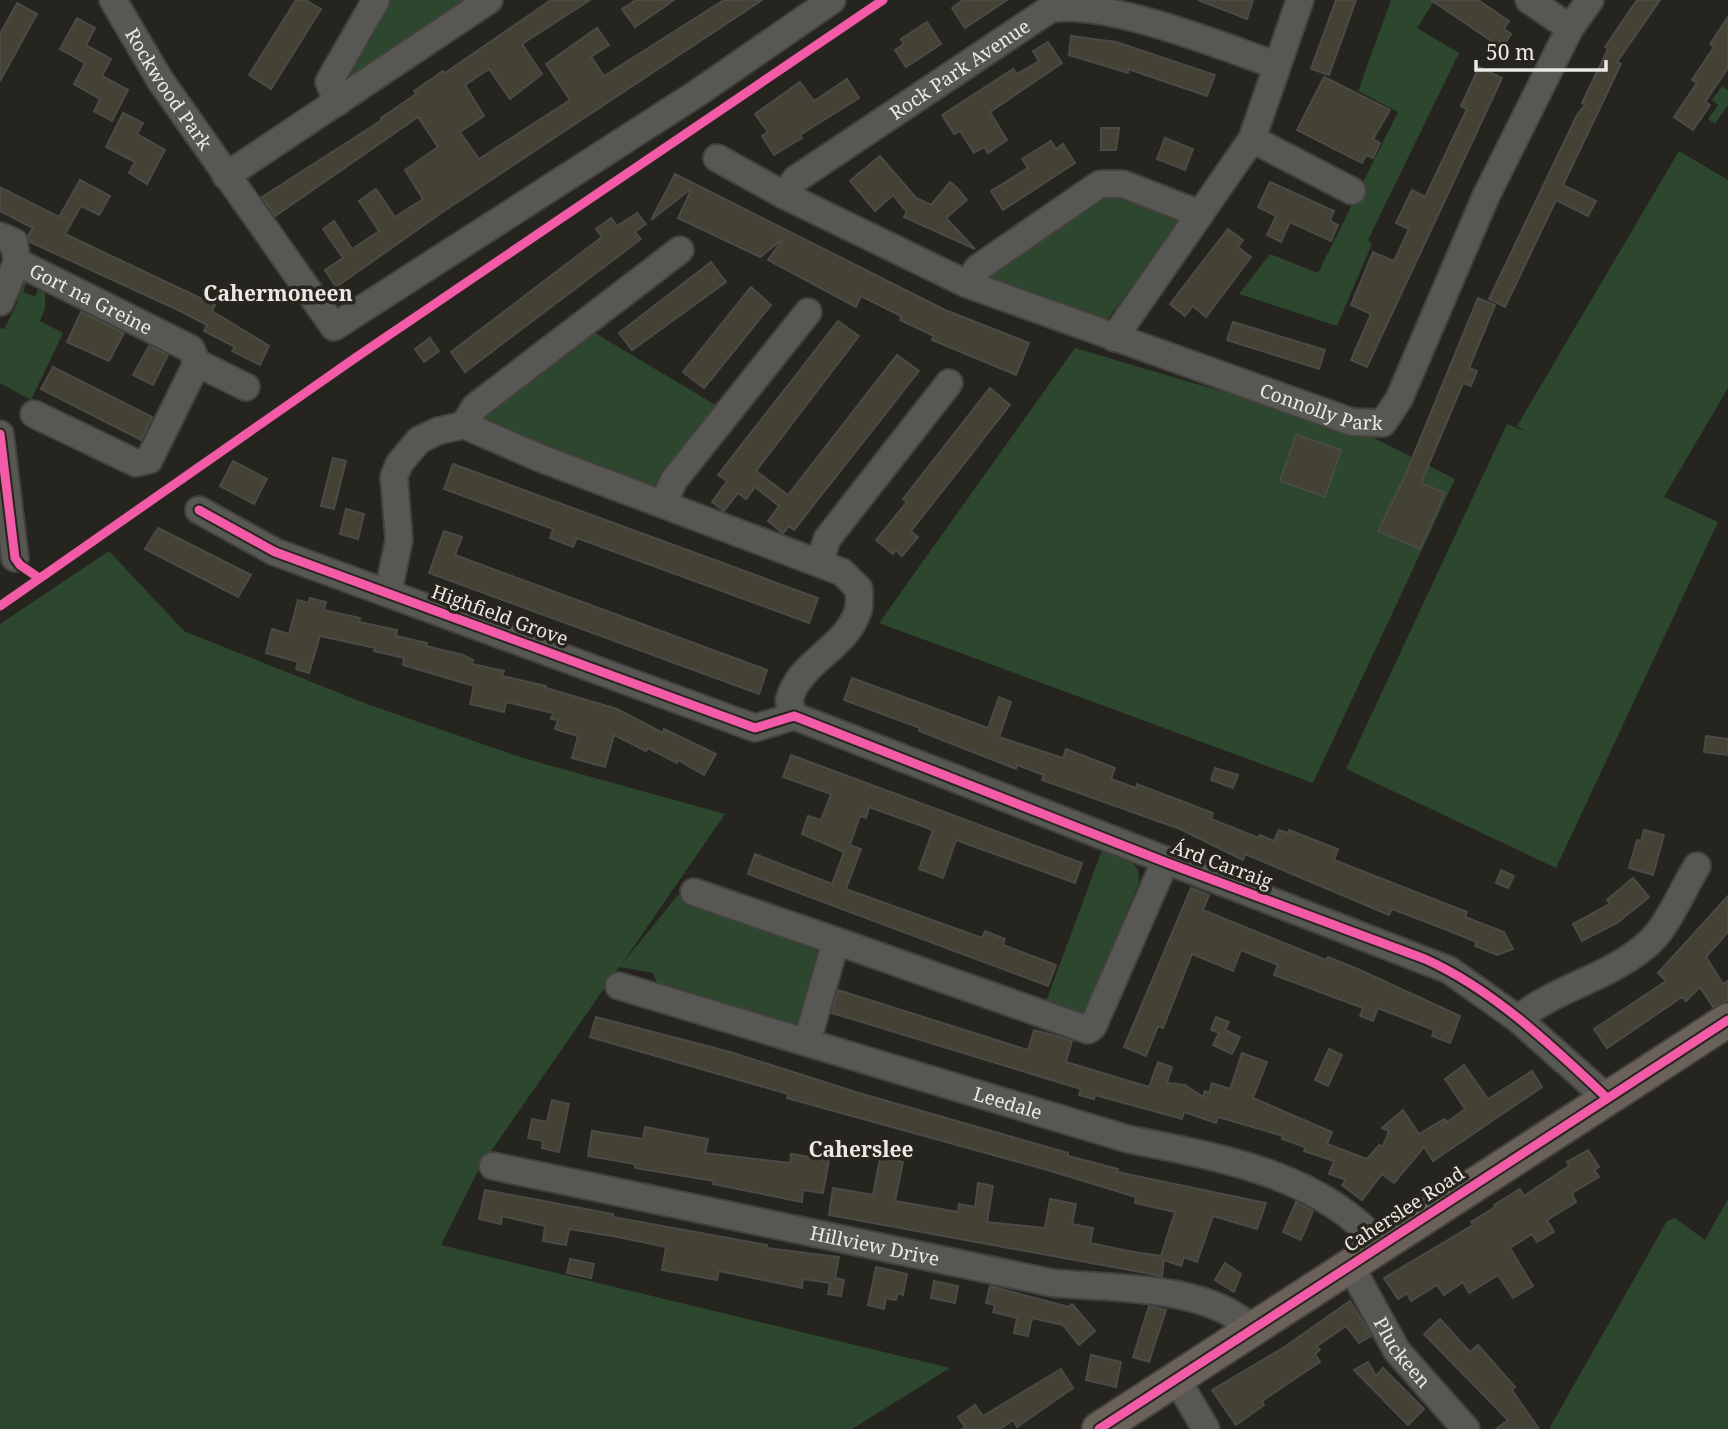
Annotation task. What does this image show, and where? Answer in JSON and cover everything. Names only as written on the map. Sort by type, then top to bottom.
[{"type":"main road","name":"Caherslee Road","points":[[1099,1429],[1728,1020]]},
{"type":"street","name":"Rockwood Park","points":[[113,0],[160,80],[226,176]]},
{"type":"street","points":[[338,102],[329,82],[376,0]]},
{"type":"street","points":[[489,0],[226,176],[334,327],[685,101],[832,0]]},
{"type":"street","points":[[717,158],[784,195],[967,284],[1114,338],[1252,139],[1300,0]]},
{"type":"street","points":[[1529,0],[1570,28]]},
{"type":"street","name":"Connolly Park","points":[[1114,338],[1352,422],[1383,423],[1399,399],[1486,196],[1570,28],[1590,0]]},
{"type":"street","name":"Rock Park Avenue","points":[[784,195],[796,179],[1050,9],[1068,6],[1153,22],[1276,65]]},
{"type":"street","points":[[1252,139],[1352,191]]},
{"type":"street","points":[[967,284],[978,268],[1100,184],[1123,184],[1199,214]]},
{"type":"street","name":"Gort na Greine","points":[[0,236],[14,242],[18,262],[0,302]]},
{"type":"street","points":[[464,425],[475,407],[680,250]]},
{"type":"street","name":"Gort na Greine","points":[[18,262],[191,349],[197,363],[246,387]]},
{"type":"street","points":[[663,504],[674,480],[808,312]]},
{"type":"street","points":[[34,414],[136,463],[149,460],[197,363]]},
{"type":"street","points":[[820,561],[827,539],[949,383]]},
{"type":"street","points":[[388,593],[399,541],[394,477],[399,464],[419,440],[438,431],[464,425],[541,458],[820,561],[842,572],[859,589],[859,610],[839,640],[821,660],[801,674],[789,701],[794,716]]},
{"type":"street","points":[[0,434],[15,558]]},
{"type":"street","name":"Highfield Grove","points":[[199,510],[275,552],[755,728],[794,716]]},
{"type":"street","name":"Árd Carraig","points":[[794,716],[1166,862],[1437,964],[1478,989],[1518,1019],[1607,1098]]},
{"type":"street","points":[[694,892],[1088,1030],[1093,1026],[1166,862]]},
{"type":"street","points":[[1518,1019],[1534,1005],[1618,964],[1653,939],[1697,866]]},
{"type":"street","points":[[807,1042],[836,941]]},
{"type":"street","name":"Leedale","points":[[619,986],[1128,1139],[1211,1155],[1279,1176],[1353,1216],[1380,1245]]},
{"type":"street","name":"Hillview Drive","points":[[492,1166],[1053,1283],[1138,1289],[1193,1300],[1228,1311],[1252,1329]]},
{"type":"street","name":"Pluckeen","points":[[1350,1265],[1396,1351],[1466,1429]]},
{"type":"street","points":[[1176,1378],[1206,1429]]},
{"type":"green space","points":[[385,0],[474,0],[354,78],[345,74]]},
{"type":"green space","points":[[1391,0],[1435,0],[1417,28],[1459,53],[1368,240],[1372,244],[1337,326],[1239,294],[1270,254],[1318,273],[1398,112],[1358,91]]},
{"type":"green space","points":[[1722,86],[1728,90],[1728,105],[1715,124],[1708,119],[1718,105],[1712,100]]},
{"type":"green space","points":[[1679,151],[1728,180],[1728,388],[1664,497],[1718,522],[1556,868],[1346,769],[1507,424],[1527,432],[1517,426]]},
{"type":"green space","points":[[1122,193],[1179,215],[1178,223],[1107,320],[995,288],[991,278],[993,267],[1091,199]]},
{"type":"green space","points":[[22,280],[27,282],[23,292],[35,297],[39,287],[45,291],[45,308],[40,321],[63,333],[31,400],[0,383],[0,328],[4,329],[18,302],[6,296]]},
{"type":"green space","points":[[590,330],[719,407],[657,489],[649,491],[483,420],[485,408]]},
{"type":"green space","points":[[1075,348],[1366,434],[1455,479],[1313,783],[879,623]]},
{"type":"green space","points":[[109,551],[184,631],[367,704],[523,758],[725,814],[621,965],[678,895],[815,946],[820,959],[800,1022],[791,1026],[658,987],[653,973],[619,967],[480,1167],[441,1245],[950,1368],[852,1429],[0,1429],[0,624]]},
{"type":"green space","points":[[1102,850],[1130,861],[1138,869],[1139,882],[1087,1007],[1079,1017],[1044,1007]]},
{"type":"green space","points":[[1728,1199],[1728,1429],[1549,1429],[1667,1221],[1675,1218],[1705,1240]]},
{"type":"building","points":[[296,0],[305,0],[321,9],[271,89],[249,75]]},
{"type":"building","points":[[551,0],[590,0],[522,44],[542,74],[510,99],[489,69],[465,85],[484,116],[460,132],[479,159],[570,100],[546,64],[597,28],[609,45],[591,57],[604,76],[724,0],[762,0],[444,211],[336,287],[325,270],[343,258],[323,229],[334,221],[352,249],[379,231],[359,201],[376,189],[395,217],[423,199],[405,170],[438,147],[418,117],[275,216],[262,197],[382,120],[381,118],[416,94],[414,91],[443,71],[445,73]]},
{"type":"building","points":[[636,0],[674,0],[635,27],[622,9]]},
{"type":"building","points":[[963,0],[1007,0],[965,28],[952,8]]},
{"type":"building","points":[[1198,0],[1253,0],[1247,19]]},
{"type":"building","points":[[1336,0],[1356,0],[1329,75],[1311,69]]},
{"type":"building","points":[[1431,0],[1478,0],[1509,21],[1504,29],[1511,34],[1502,48]]},
{"type":"building","points":[[1637,0],[1660,0],[1617,62],[1621,64],[1563,185],[1596,201],[1588,216],[1556,200],[1505,307],[1489,299],[1577,115],[1585,105],[1582,103],[1608,49],[1605,47]]},
{"type":"building","points":[[17,3],[37,14],[0,81],[0,34]]},
{"type":"building","points":[[1728,17],[1728,68],[1705,102],[1710,105],[1693,130],[1674,117],[1697,83],[1692,80],[1714,47],[1710,44]]},
{"type":"building","points":[[77,18],[95,28],[86,45],[111,59],[102,76],[128,90],[112,121],[94,111],[100,99],[74,84],[85,63],[60,49]]},
{"type":"building","points":[[927,22],[941,44],[906,67],[895,50],[904,44],[901,39]]},
{"type":"building","points":[[1071,36],[1116,42],[1215,75],[1207,96],[1128,69],[1128,73],[1069,55]]},
{"type":"building","points":[[1048,42],[1062,63],[990,112],[1007,140],[988,153],[984,147],[974,153],[960,131],[954,134],[942,115],[1013,69],[1017,74],[1039,61],[1033,51]]},
{"type":"building","points":[[1479,67],[1502,78],[1367,367],[1351,360],[1371,314],[1351,305],[1373,252],[1394,261],[1409,229],[1396,223],[1412,190],[1425,197],[1467,109],[1461,106]]},
{"type":"building","points":[[1324,77],[1390,110],[1373,139],[1380,143],[1373,158],[1366,155],[1362,163],[1297,130]]},
{"type":"building","points":[[847,79],[859,98],[800,135],[802,138],[774,155],[762,136],[768,132],[755,114],[800,82],[814,101]]},
{"type":"building","points":[[123,113],[143,123],[137,134],[165,150],[147,184],[129,173],[135,162],[106,147]]},
{"type":"building","points":[[1101,128],[1119,128],[1116,150],[1101,150]]},
{"type":"building","points":[[1165,138],[1193,149],[1185,170],[1157,159]]},
{"type":"building","points":[[1051,141],[1056,149],[1063,144],[1075,163],[1003,210],[991,191],[1028,168],[1022,159]]},
{"type":"building","points":[[880,156],[916,198],[931,205],[950,182],[956,187],[967,200],[946,218],[975,249],[904,217],[907,212],[893,195],[875,211],[850,181]]},
{"type":"building","points":[[675,174],[945,310],[1029,343],[1016,375],[932,340],[934,336],[900,320],[901,316],[861,296],[856,307],[768,260],[783,239],[760,257],[678,218],[692,188],[651,220]]},
{"type":"building","points":[[80,180],[110,196],[99,215],[81,206],[65,234],[215,305],[212,311],[269,346],[260,365],[232,351],[235,347],[204,331],[207,325],[30,242],[28,236],[33,228],[0,211],[0,187],[59,217]]},
{"type":"building","points":[[1270,182],[1334,211],[1330,221],[1338,225],[1331,241],[1290,222],[1281,242],[1267,235],[1276,216],[1258,207]]},
{"type":"building","points":[[637,213],[646,224],[635,232],[641,239],[465,372],[451,352],[602,237],[596,229],[611,218],[617,226]]},
{"type":"building","points":[[1228,229],[1243,240],[1238,247],[1251,257],[1206,317],[1193,306],[1185,316],[1170,304]]},
{"type":"building","points":[[711,262],[726,282],[632,350],[619,333]]},
{"type":"building","points":[[751,287],[771,305],[704,388],[683,372]]},
{"type":"building","points":[[1478,298],[1495,305],[1469,368],[1477,371],[1471,386],[1463,383],[1421,483],[1445,493],[1420,549],[1378,531],[1405,476]]},
{"type":"building","points":[[81,312],[124,333],[109,361],[67,342]]},
{"type":"building","points":[[838,321],[859,336],[756,471],[788,495],[897,355],[919,371],[794,530],[789,526],[783,533],[768,521],[779,506],[755,487],[746,499],[738,493],[724,511],[712,502],[727,481],[718,475]]},
{"type":"building","points":[[1233,322],[1325,350],[1319,369],[1227,340]]},
{"type":"building","points":[[430,338],[439,351],[424,362],[415,349]]},
{"type":"building","points":[[149,346],[168,355],[153,385],[133,375]]},
{"type":"building","points":[[53,367],[152,417],[141,440],[41,389]]},
{"type":"building","points":[[990,388],[1010,405],[911,531],[918,537],[902,556],[896,550],[893,554],[876,540],[907,502],[903,499]]},
{"type":"building","points":[[1296,435],[1341,450],[1325,497],[1280,481]]},
{"type":"building","points":[[333,458],[346,461],[334,509],[321,506]]},
{"type":"building","points":[[233,461],[267,479],[254,504],[220,486]]},
{"type":"building","points":[[453,464],[818,598],[809,623],[577,538],[573,547],[550,538],[553,529],[444,489]]},
{"type":"building","points":[[346,509],[364,514],[358,539],[340,534]]},
{"type":"building","points":[[158,528],[251,575],[238,597],[145,549]]},
{"type":"building","points":[[444,531],[462,537],[455,555],[767,670],[759,694],[429,573]]},
{"type":"building","points":[[310,598],[326,602],[324,610],[360,618],[359,622],[397,630],[396,636],[463,655],[473,660],[472,664],[504,671],[502,676],[546,686],[617,709],[663,733],[664,729],[716,754],[704,775],[678,760],[677,763],[648,748],[646,751],[614,735],[605,767],[572,758],[578,736],[555,729],[558,720],[551,719],[553,713],[506,702],[504,712],[470,704],[474,686],[403,665],[404,658],[374,651],[375,648],[320,636],[309,673],[296,669],[298,662],[266,653],[272,629],[289,634],[298,600],[308,603]]},
{"type":"building","points":[[852,678],[988,728],[999,697],[1011,702],[999,737],[1063,758],[1066,749],[1115,768],[1111,779],[1136,788],[1137,784],[1213,813],[1211,819],[1259,838],[1260,835],[1274,841],[1279,830],[1288,833],[1289,830],[1338,849],[1334,860],[1467,912],[1465,917],[1504,932],[1513,949],[1497,955],[1475,946],[1477,942],[1429,923],[1392,909],[1389,915],[1245,854],[1243,860],[1180,829],[1042,780],[1044,775],[1017,765],[1016,769],[919,731],[920,728],[844,700]]},
{"type":"building","points":[[1706,736],[1728,739],[1728,755],[1704,752]]},
{"type":"building","points":[[791,755],[1082,863],[1075,883],[956,840],[943,878],[919,869],[933,830],[869,807],[866,818],[860,816],[850,845],[861,849],[846,889],[982,938],[985,931],[1005,939],[1003,945],[1056,965],[1048,986],[748,874],[755,854],[832,884],[844,852],[802,834],[808,816],[821,820],[831,794],[783,777]]},
{"type":"building","points":[[1215,768],[1238,775],[1233,788],[1211,780]]},
{"type":"building","points":[[1644,830],[1664,835],[1653,875],[1629,868],[1637,840],[1641,841]]},
{"type":"building","points":[[1501,870],[1514,876],[1508,888],[1496,883]]},
{"type":"building","points":[[1633,878],[1649,897],[1617,923],[1582,941],[1573,924],[1610,904],[1607,900]]},
{"type":"building","points":[[1191,888],[1209,895],[1203,910],[1326,960],[1328,957],[1360,970],[1460,1016],[1450,1043],[1432,1036],[1434,1030],[1378,1008],[1373,1021],[1360,1016],[1363,1008],[1274,975],[1278,965],[1241,950],[1233,971],[1192,954],[1163,1028],[1158,1026],[1146,1056],[1124,1047]]},
{"type":"building","points":[[1728,896],[1728,932],[1706,957],[1723,984],[1728,981],[1728,1000],[1713,1007],[1700,987],[1686,1001],[1682,997],[1607,1048],[1594,1029],[1666,981],[1658,973]]},
{"type":"building","points":[[838,990],[1028,1050],[1034,1030],[1067,1039],[1072,1041],[1066,1062],[1149,1087],[1158,1062],[1172,1067],[1167,1083],[1185,1085],[1203,1097],[1205,1091],[1209,1093],[1212,1083],[1230,1089],[1242,1053],[1267,1062],[1253,1098],[1332,1132],[1327,1144],[1367,1159],[1379,1145],[1383,1146],[1389,1131],[1382,1128],[1403,1110],[1419,1134],[1444,1119],[1446,1121],[1440,1127],[1465,1109],[1445,1079],[1464,1065],[1488,1099],[1532,1071],[1542,1087],[1433,1161],[1424,1147],[1394,1183],[1382,1174],[1362,1200],[1342,1185],[1346,1180],[1329,1174],[1334,1161],[1304,1151],[1305,1147],[1282,1139],[1283,1136],[1218,1117],[1216,1123],[1184,1112],[1182,1119],[1095,1095],[1094,1099],[1079,1095],[1081,1089],[832,1013]]},
{"type":"building","points":[[596,1017],[730,1052],[859,1093],[1068,1153],[1068,1156],[1118,1169],[1117,1172],[1266,1203],[1257,1229],[1213,1216],[1197,1262],[1184,1257],[1181,1266],[1164,1260],[1162,1276],[829,1215],[833,1188],[873,1195],[880,1158],[903,1162],[895,1201],[958,1212],[959,1204],[975,1207],[978,1183],[993,1186],[987,1222],[1045,1228],[1050,1199],[1076,1204],[1072,1224],[1093,1228],[1090,1243],[1128,1251],[1161,1256],[1175,1212],[1135,1203],[1136,1197],[1051,1171],[787,1098],[788,1094],[590,1037]]},
{"type":"building","points":[[1216,1017],[1229,1022],[1225,1030],[1240,1037],[1232,1054],[1213,1045],[1219,1033],[1211,1030]]},
{"type":"building","points":[[1329,1049],[1342,1055],[1328,1086],[1315,1080]]},
{"type":"building","points":[[552,1100],[569,1104],[559,1152],[542,1148],[543,1141],[528,1138],[532,1119],[547,1122]]},
{"type":"building","points":[[645,1127],[708,1139],[705,1153],[790,1163],[791,1154],[829,1160],[823,1193],[803,1190],[802,1202],[588,1156],[592,1131],[643,1139]]},
{"type":"building","points":[[1588,1150],[1599,1167],[1594,1170],[1599,1177],[1572,1193],[1576,1202],[1547,1220],[1554,1232],[1537,1242],[1532,1234],[1510,1248],[1533,1286],[1513,1298],[1498,1275],[1469,1293],[1463,1282],[1444,1295],[1437,1285],[1411,1301],[1407,1293],[1398,1299],[1384,1278],[1473,1225],[1471,1222],[1520,1189],[1524,1196],[1569,1166],[1567,1162]]},
{"type":"building","points":[[485,1190],[767,1245],[766,1248],[839,1257],[835,1278],[844,1280],[841,1296],[828,1294],[830,1283],[803,1279],[802,1288],[719,1271],[717,1280],[662,1270],[666,1247],[618,1237],[569,1229],[566,1245],[543,1241],[545,1226],[502,1216],[501,1224],[479,1219]]},
{"type":"building","points":[[1296,1202],[1313,1211],[1301,1240],[1283,1232]]},
{"type":"building","points":[[570,1259],[594,1264],[591,1278],[567,1273]]},
{"type":"building","points":[[1225,1263],[1241,1274],[1234,1292],[1215,1280]]},
{"type":"building","points":[[876,1267],[907,1274],[903,1295],[898,1293],[896,1300],[886,1298],[884,1309],[868,1305]]},
{"type":"building","points":[[934,1281],[958,1286],[955,1303],[931,1298]]},
{"type":"building","points":[[990,1286],[1069,1307],[1072,1304],[1095,1331],[1079,1345],[1063,1325],[1032,1318],[1028,1336],[1014,1333],[1017,1318],[993,1312],[995,1305],[986,1303]]},
{"type":"building","points":[[1350,1301],[1371,1336],[1359,1343],[1346,1326],[1317,1346],[1320,1350],[1315,1354],[1320,1362],[1262,1401],[1264,1405],[1236,1425],[1212,1390],[1283,1348]]},
{"type":"building","points":[[1149,1306],[1166,1310],[1149,1362],[1133,1357]]},
{"type":"building","points":[[1440,1319],[1470,1352],[1478,1345],[1515,1387],[1512,1390],[1539,1429],[1496,1429],[1508,1420],[1424,1334]]},
{"type":"building","points":[[1091,1355],[1121,1362],[1116,1387],[1086,1380]]},
{"type":"building","points":[[1368,1362],[1376,1376],[1383,1368],[1424,1409],[1408,1425],[1354,1370]]},
{"type":"building","points":[[1061,1369],[1073,1388],[1017,1427],[1013,1420],[1000,1429],[962,1429],[965,1427],[958,1417],[975,1405],[983,1416]]},
{"type":"cycle path","points":[[0,606],[358,356],[883,0]]},
{"type":"cycle path","points":[[0,434],[15,558],[20,565],[39,578]]},
{"type":"cycle path","points":[[199,510],[275,552],[755,728],[794,716],[1165,862],[1425,959],[1475,986],[1498,1003],[1543,1039],[1607,1098]]},
{"type":"cycle path","points":[[1099,1429],[1728,1020]]},
{"type":"district","name":"Cahermoneen","points":[[278,294]]},
{"type":"district","name":"Caherslee","points":[[861,1150]]}]
